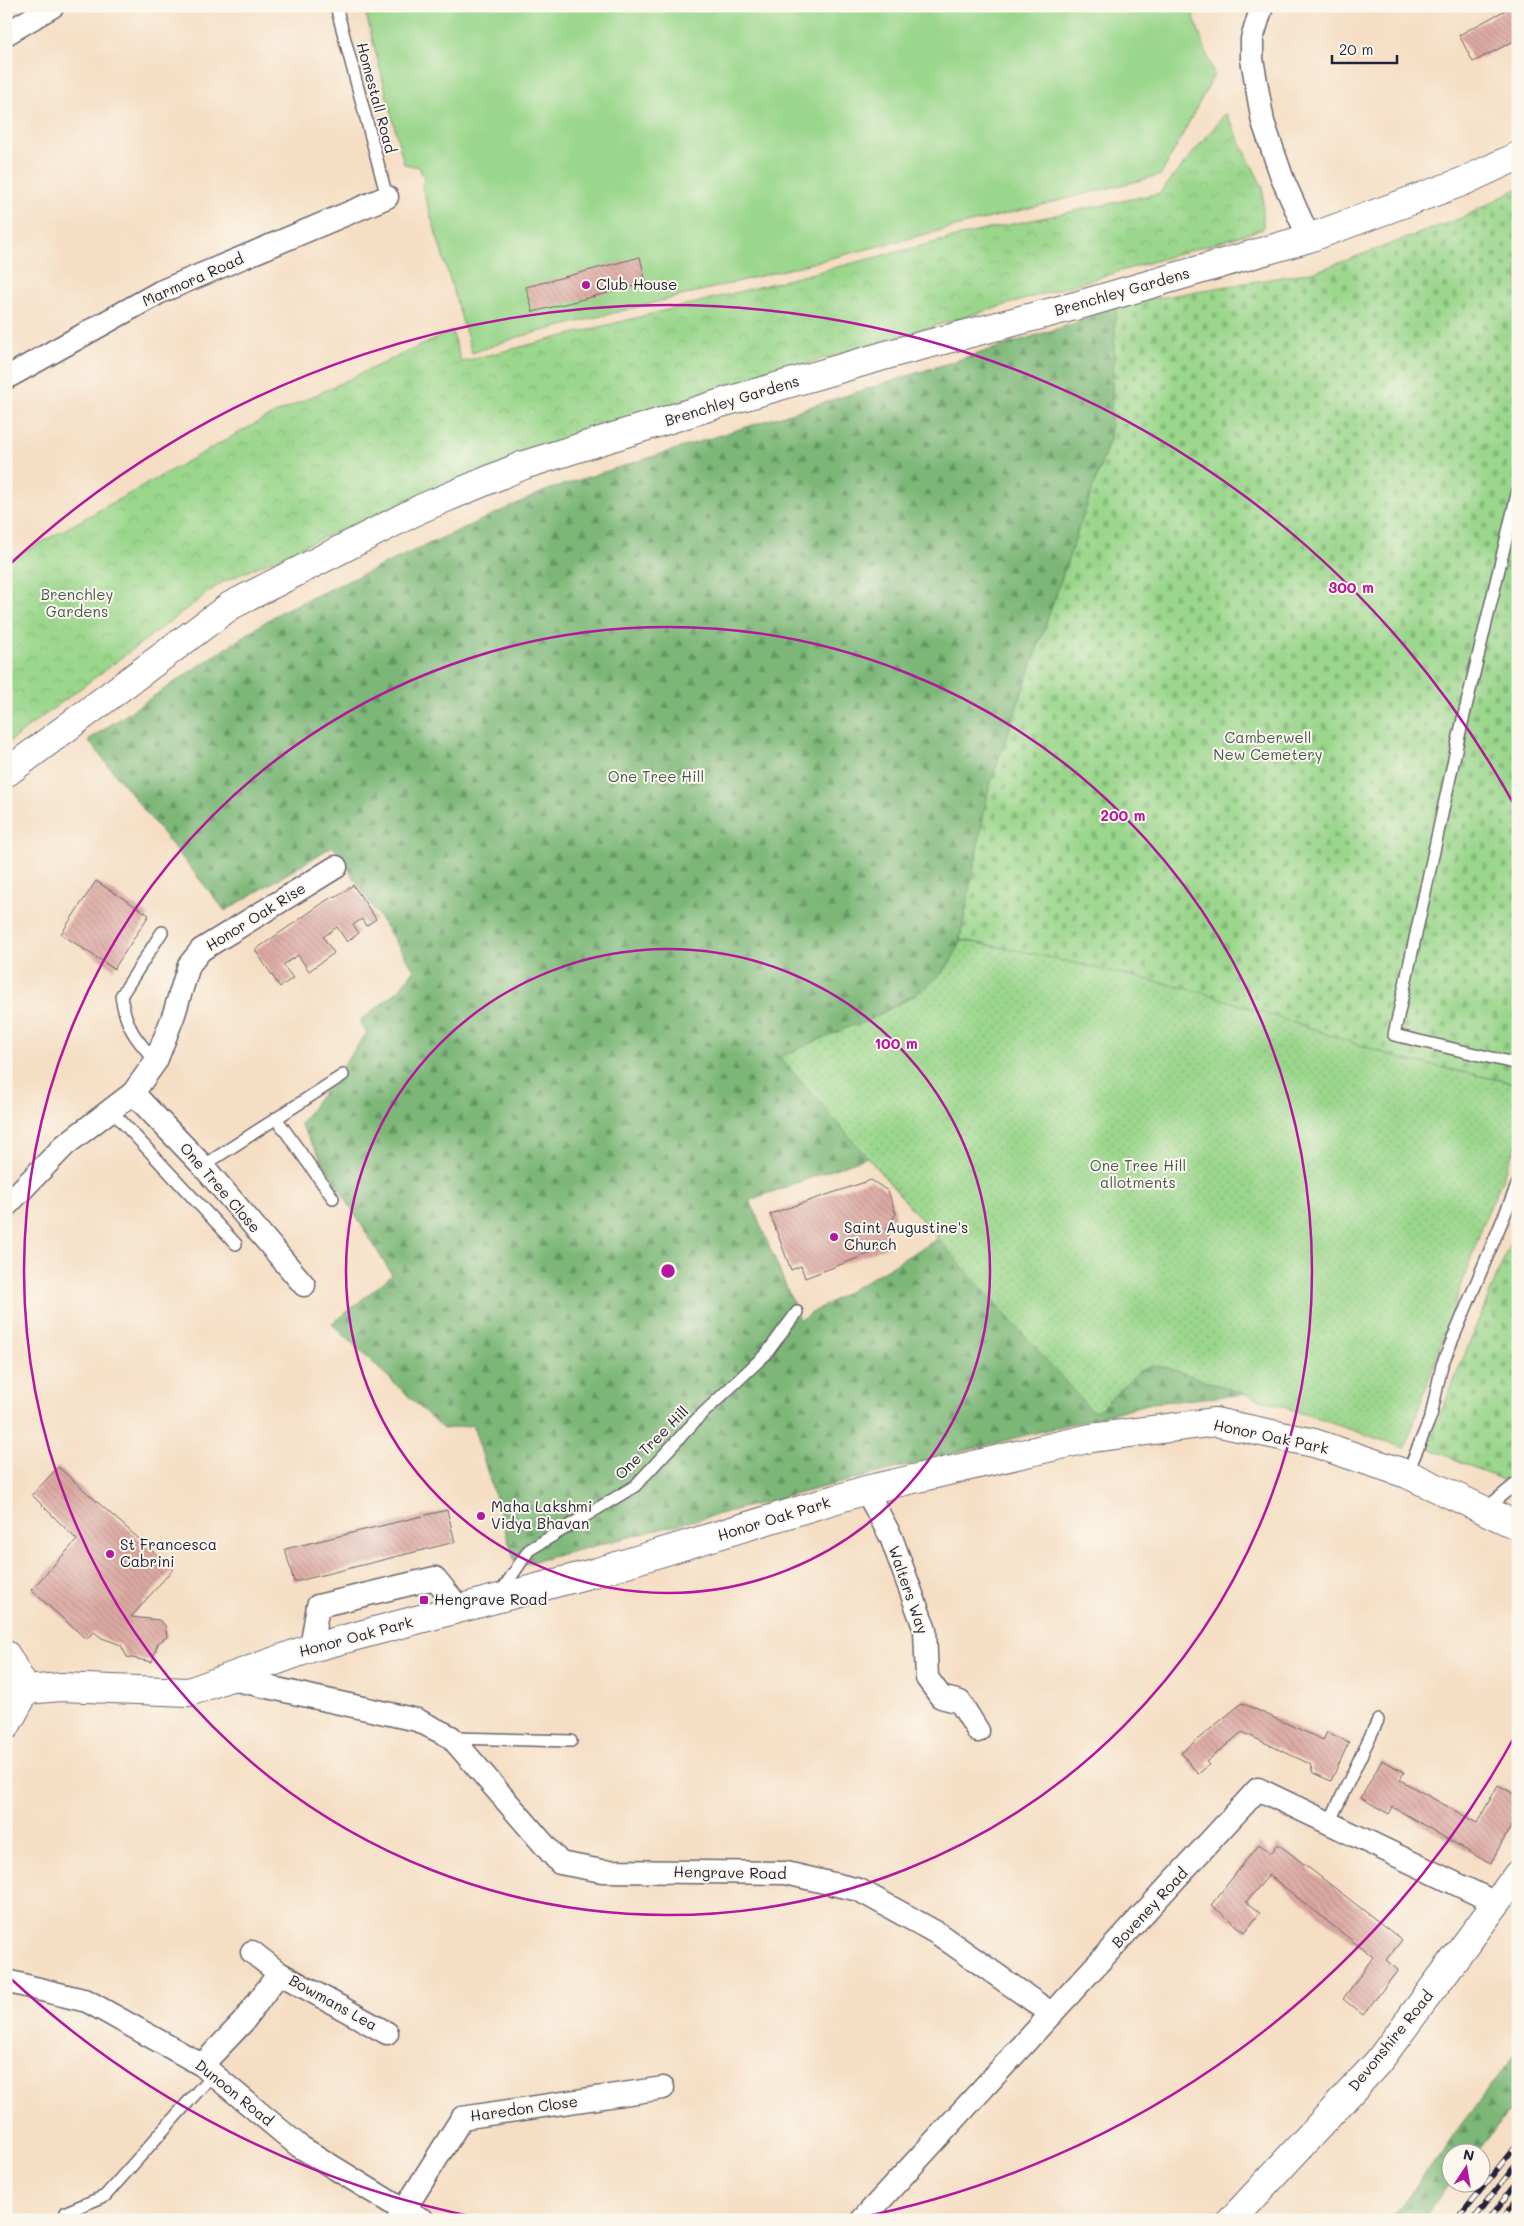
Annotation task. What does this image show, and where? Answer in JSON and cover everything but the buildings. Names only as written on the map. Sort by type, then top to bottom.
[{"type":"street","points":[[6,34],[53,6]]},
{"type":"street","points":[[1262,6],[1252,39],[1252,59],[1263,122],[1283,180],[1309,238]]},
{"type":"street","name":"Brenchley Gardens","points":[[6,773],[230,606],[422,508],[524,466],[897,352],[1079,305],[1309,238],[1462,182],[1518,156]]},
{"type":"street","name":"Marmora Road","points":[[6,378],[160,292],[387,197]]},
{"type":"street","name":"Honor Oak Rise","points":[[6,1206],[65,1145],[133,1093],[156,1061],[174,1014],[189,966],[201,950],[336,867]]},
{"type":"street","name":"One Tree Close","points":[[133,1093],[203,1166],[304,1286]]},
{"type":"street","name":"Honor Oak Park","points":[[26,1690],[61,1688],[189,1692],[311,1648],[597,1572],[866,1490],[1091,1438],[1215,1422],[1314,1443],[1407,1474],[1518,1526]]},
{"type":"street","name":"Walters Way","points":[[866,1490],[891,1537],[925,1630],[927,1678],[941,1697],[960,1702],[978,1731]]},
{"type":"street","points":[[311,1648],[318,1606],[435,1578],[460,1609]]},
{"type":"street","points":[[6,1655],[26,1690],[6,1726]]},
{"type":"street","name":"Hengrave Road","points":[[227,1678],[417,1720],[451,1738],[560,1863],[602,1872],[786,1872],[859,1890],[937,1933],[1052,2014]]},
{"type":"street","name":"Boveney Road","points":[[862,2220],[1258,1789],[1496,1903]]},
{"type":"street","name":"Devonshire Road","points":[[1232,2220],[1378,2062],[1518,1874]]},
{"type":"street","name":"Bowmans Lea","points":[[252,1952],[278,1973],[387,2033]]},
{"type":"street","name":"Bowmans Lea","points":[[207,2070],[278,1973]]},
{"type":"street","name":"Dunoon Road","points":[[6,1981],[87,2001],[207,2070],[299,2146],[408,2216]]},
{"type":"street","name":"Haredon Close","points":[[408,2216],[462,2118],[663,2088]]},
{"type":"lane","name":"Homestall Road","points":[[336,6],[387,197]]},
{"type":"lane","points":[[1518,490],[1459,736],[1394,1035],[1518,1064]]},
{"type":"lane","points":[[156,1061],[130,1030],[124,1015],[121,996],[162,932]]},
{"type":"lane","points":[[203,1166],[343,1075]]},
{"type":"lane","points":[[111,1110],[236,1244]]},
{"type":"lane","points":[[276,1118],[333,1198]]},
{"type":"lane","points":[[1407,1474],[1431,1416],[1442,1365],[1518,1183]]},
{"type":"lane","name":"One Tree Hill","points":[[496,1600],[529,1550],[635,1486],[697,1419],[766,1354],[797,1312]]},
{"type":"lane","points":[[1484,1510],[1518,1482]]},
{"type":"lane","points":[[1329,1823],[1378,1720]]},
{"type":"lane","points":[[451,1738],[571,1741]]},
{"type":"lane","points":[[66,2212],[105,2196],[207,2070]]},
{"type":"green space","points":[[364,6],[1190,6],[1214,75],[1161,175],[518,337],[472,353],[422,187],[424,179],[419,167],[404,164]]},
{"type":"green space","name":"Brenchley Gardens","points":[[1226,113],[1263,188],[1263,229],[670,404],[399,504],[221,583],[6,744],[6,562],[262,420],[452,331],[461,362],[980,231],[1160,193]]},
{"type":"green space","name":"Camberwell New Cemetery","points":[[1518,188],[1518,1084],[1401,1059],[1021,951],[960,940],[989,788],[1110,439],[1116,305],[1317,271],[1464,217]]},
{"type":"green space","name":"One Tree Hill","points":[[1116,305],[1110,439],[989,788],[957,953],[932,985],[859,1025],[851,1026],[781,1057],[867,1157],[750,1200],[800,1320],[939,1238],[953,1256],[1100,1409],[1138,1372],[1150,1366],[1165,1367],[1247,1394],[1152,1403],[516,1566],[473,1425],[443,1429],[332,1324],[392,1275],[300,1124],[367,1033],[359,1022],[399,990],[414,970],[333,846],[225,911],[88,740],[280,612],[547,490],[1075,323]]},
{"type":"green space","name":"One Tree Hill allotments","points":[[960,940],[1021,951],[1202,992],[1401,1059],[1518,1084],[1518,1142],[1484,1221],[1405,1448],[1165,1367],[1150,1366],[1138,1372],[1100,1409],[1091,1410],[953,1256],[780,1057],[851,1026],[859,1025],[919,992],[933,982],[944,970],[954,956]]},
{"type":"green space","points":[[1518,1224],[1518,1487],[1427,1447]]},
{"type":"green space","points":[[1518,2050],[1518,2101],[1483,2144],[1447,2144]]},
{"type":"green space","points":[[1442,2151],[1442,2194],[1422,2220],[1390,2220]]},
{"type":"railway","points":[[1457,2220],[1518,2143]]},
{"type":"railway","points":[[1473,2220],[1518,2162]]},
{"type":"railway","points":[[1488,2220],[1518,2181]]},
{"type":"railway","points":[[1501,2220],[1518,2198]]},
{"type":"place","name":"Club House","points":[[586,285]]},
{"type":"place","name":"Saint Augustine's Church","points":[[834,1237]]},
{"type":"place","name":"Maha Lakshmi Vidya Bhavan","points":[[481,1516]]},
{"type":"place","name":"St Francesca Cabrini","points":[[110,1554]]},
{"type":"place","name":"Hengrave Road","points":[[424,1600]]}]
